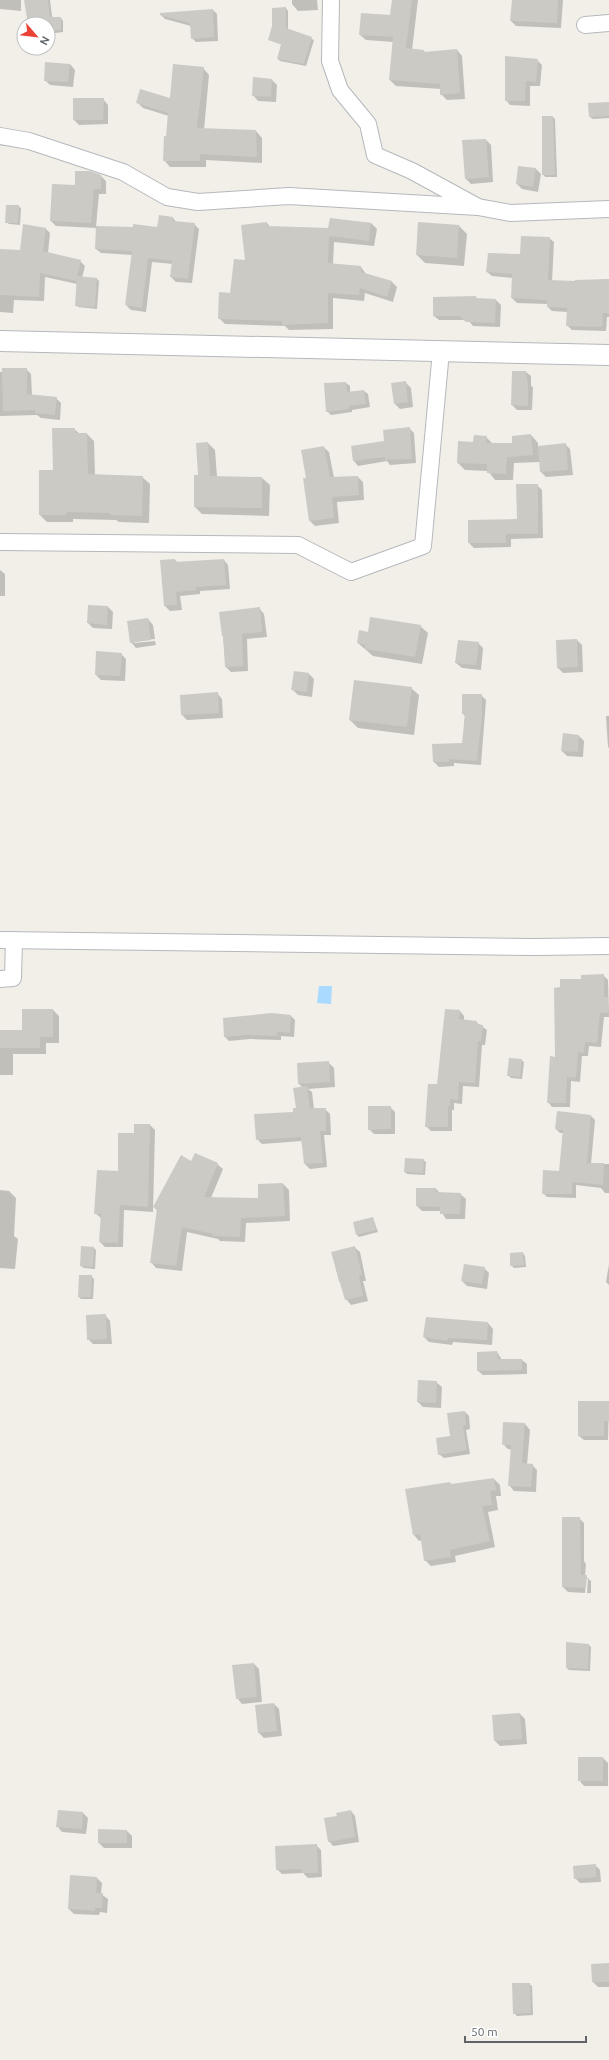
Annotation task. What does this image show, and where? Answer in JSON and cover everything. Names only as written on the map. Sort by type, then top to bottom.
[{"type":"street","points":[[331,0],[330,61],[340,90],[368,124],[375,155],[412,171],[478,207]]},
{"type":"street","points":[[584,25],[609,23]]},
{"type":"street","points":[[0,136],[29,141],[122,172],[167,197],[198,202],[289,196],[478,207],[510,213],[609,209]]},
{"type":"street","points":[[0,341],[609,355]]},
{"type":"street","points":[[0,542],[298,545],[351,572],[423,546],[441,352]]},
{"type":"street","points":[[0,979],[13,978],[7,940],[536,947],[609,946]]},
{"type":"water","points":[[319,986],[332,986],[331,1004],[317,1003]]},
{"type":"building","points":[[24,0],[48,0],[50,16],[27,16]]},
{"type":"building","points":[[392,0],[412,0],[406,48],[424,50],[424,52],[457,49],[460,93],[440,95],[440,84],[389,80],[393,37],[359,35],[361,13],[390,15]]},
{"type":"building","points":[[512,0],[558,0],[557,23],[510,21]]},
{"type":"building","points":[[286,7],[286,28],[312,37],[304,64],[277,59],[281,44],[268,40],[272,26],[272,8]]},
{"type":"building","points":[[213,9],[214,37],[191,39],[190,23],[160,15],[160,13]]},
{"type":"building","points":[[56,17],[61,17],[61,30],[56,30]]},
{"type":"building","points":[[505,56],[538,59],[536,82],[526,81],[525,101],[505,101]]},
{"type":"building","points":[[45,62],[70,64],[68,82],[44,81]]},
{"type":"building","points":[[173,64],[204,67],[197,128],[256,130],[257,157],[200,154],[200,161],[163,161],[164,136],[166,136],[168,113],[136,103],[140,89],[170,98]]},
{"type":"building","points":[[253,77],[272,79],[271,97],[252,96]]},
{"type":"building","points":[[73,98],[104,98],[103,120],[73,120]]},
{"type":"building","points":[[609,102],[609,116],[589,117],[588,103]]},
{"type":"building","points":[[542,116],[553,116],[555,175],[542,175]]},
{"type":"building","points":[[486,139],[489,177],[465,179],[462,140]]},
{"type":"building","points":[[518,166],[536,168],[533,187],[516,184]]},
{"type":"building","points":[[75,171],[90,171],[101,175],[101,189],[94,189],[91,223],[50,221],[52,184],[75,185]]},
{"type":"building","points":[[6,205],[19,205],[18,223],[5,223]]},
{"type":"building","points":[[159,215],[173,217],[173,221],[195,223],[188,279],[170,277],[172,261],[148,258],[142,308],[125,305],[132,251],[95,249],[96,226],[133,227],[133,224],[157,227]]},
{"type":"building","points":[[330,218],[371,223],[369,241],[329,236],[328,263],[361,266],[361,272],[392,281],[387,297],[360,288],[359,295],[328,293],[328,323],[282,325],[282,321],[218,319],[219,292],[230,293],[234,259],[245,260],[241,225],[267,222],[267,226],[328,228]]},
{"type":"building","points":[[418,222],[459,225],[457,258],[416,255]]},
{"type":"building","points":[[23,224],[46,228],[43,251],[81,260],[76,281],[40,273],[39,297],[0,295],[0,249],[20,250]]},
{"type":"building","points":[[521,236],[550,237],[548,280],[575,281],[609,279],[609,313],[603,313],[602,327],[566,326],[567,308],[547,307],[547,300],[511,298],[512,274],[486,272],[488,253],[520,254]]},
{"type":"building","points":[[77,276],[97,278],[95,307],[75,306]]},
{"type":"building","points":[[476,296],[476,298],[496,299],[495,323],[466,322],[459,316],[433,316],[433,297]]},
{"type":"building","points":[[2,368],[27,368],[27,394],[57,397],[55,415],[35,413],[35,410],[3,411]]},
{"type":"building","points":[[512,371],[526,371],[528,382],[528,406],[511,405]]},
{"type":"building","points":[[406,381],[408,402],[394,404],[391,383]]},
{"type":"building","points":[[346,382],[347,392],[364,390],[366,404],[349,406],[349,409],[326,412],[324,383]]},
{"type":"building","points":[[410,427],[412,459],[385,460],[385,457],[353,461],[351,446],[384,441],[383,430]]},
{"type":"building","points":[[52,428],[75,428],[75,433],[87,433],[88,474],[143,476],[142,516],[110,515],[110,513],[66,512],[66,515],[39,515],[39,470],[53,470]]},
{"type":"building","points":[[531,434],[533,455],[507,457],[506,474],[487,473],[487,464],[457,463],[458,441],[473,442],[474,435],[487,436],[486,443],[512,443],[512,436]]},
{"type":"building","points":[[208,442],[210,476],[262,477],[262,508],[194,507],[194,475],[198,475],[196,443]]},
{"type":"building","points":[[566,443],[568,470],[540,472],[538,446]]},
{"type":"building","points":[[324,446],[330,477],[358,476],[359,495],[332,497],[334,518],[309,521],[303,478],[306,478],[301,450]]},
{"type":"building","points":[[516,484],[538,484],[538,534],[506,534],[506,543],[468,543],[468,520],[517,519]]},
{"type":"building","points":[[175,559],[175,562],[224,559],[226,585],[196,587],[196,590],[176,592],[177,605],[164,606],[160,560]]},
{"type":"building","points":[[88,605],[108,606],[107,625],[87,623]]},
{"type":"building","points":[[260,607],[262,632],[242,634],[243,666],[225,667],[223,636],[219,612]]},
{"type":"building","points":[[370,617],[421,625],[415,657],[365,649],[365,645],[357,643],[359,630],[368,632]]},
{"type":"building","points":[[148,618],[151,640],[130,643],[127,621]]},
{"type":"building","points":[[577,639],[578,667],[557,668],[556,640]]},
{"type":"building","points":[[458,640],[479,642],[476,665],[455,663]]},
{"type":"building","points":[[96,651],[122,653],[120,676],[95,675]]},
{"type":"building","points":[[294,671],[309,673],[307,692],[291,690]]},
{"type":"building","points":[[354,680],[412,687],[407,727],[349,720]]},
{"type":"building","points":[[218,692],[219,713],[181,715],[180,695]]},
{"type":"building","points":[[462,694],[482,694],[482,716],[477,761],[449,759],[449,762],[433,762],[432,744],[462,743],[465,714],[462,714]]},
{"type":"building","points":[[563,733],[579,735],[578,752],[561,751]]},
{"type":"building","points":[[604,974],[604,997],[608,997],[608,1013],[600,1013],[597,1043],[585,1042],[584,1053],[578,1052],[576,1078],[567,1077],[566,1103],[547,1103],[550,1056],[555,1057],[554,988],[560,987],[560,979],[581,979],[581,975]]},
{"type":"building","points":[[22,1009],[53,1009],[53,1037],[40,1037],[40,1048],[0,1048],[0,1030],[22,1030]]},
{"type":"building","points":[[445,1009],[460,1010],[459,1019],[477,1021],[477,1024],[483,1025],[481,1041],[478,1041],[475,1083],[459,1082],[458,1100],[450,1099],[450,1106],[448,1106],[448,1127],[425,1127],[428,1084],[437,1084]]},
{"type":"building","points":[[272,1013],[291,1015],[290,1033],[277,1032],[277,1036],[246,1035],[224,1037],[223,1018]]},
{"type":"building","points":[[509,1058],[522,1059],[520,1077],[507,1076]]},
{"type":"building","points":[[329,1061],[330,1082],[298,1084],[297,1063]]},
{"type":"building","points":[[307,1086],[310,1108],[326,1108],[326,1131],[320,1131],[323,1163],[304,1164],[301,1137],[256,1140],[254,1114],[293,1112],[293,1108],[296,1108],[293,1088]]},
{"type":"building","points":[[368,1106],[391,1106],[391,1129],[368,1130]]},
{"type":"building","points":[[557,1111],[591,1115],[587,1163],[604,1163],[603,1185],[572,1182],[572,1194],[542,1194],[543,1170],[559,1171],[563,1130],[555,1129]]},
{"type":"building","points":[[134,1124],[150,1124],[148,1207],[120,1205],[118,1243],[99,1242],[101,1214],[94,1214],[97,1170],[118,1171],[118,1133],[134,1133]]},
{"type":"building","points":[[195,1153],[218,1163],[204,1197],[258,1198],[258,1184],[283,1183],[285,1216],[241,1218],[240,1237],[213,1236],[213,1234],[182,1227],[176,1266],[150,1263],[157,1208],[153,1207],[181,1155],[191,1161]]},
{"type":"building","points":[[405,1158],[424,1159],[423,1173],[404,1172]]},
{"type":"building","points":[[416,1188],[436,1188],[436,1192],[461,1193],[460,1214],[440,1214],[440,1207],[416,1206]]},
{"type":"building","points":[[373,1217],[376,1230],[356,1235],[353,1222]]},
{"type":"building","points":[[81,1246],[94,1247],[93,1267],[80,1266]]},
{"type":"building","points":[[355,1246],[362,1275],[359,1276],[363,1296],[345,1300],[331,1252]]},
{"type":"building","points":[[523,1252],[524,1265],[510,1266],[510,1253]]},
{"type":"building","points":[[464,1264],[485,1267],[482,1284],[461,1281]]},
{"type":"building","points":[[79,1275],[92,1275],[91,1297],[78,1297]]},
{"type":"building","points":[[106,1314],[107,1339],[87,1340],[86,1315]]},
{"type":"building","points":[[426,1317],[488,1322],[487,1340],[448,1338],[447,1341],[423,1337]]},
{"type":"building","points":[[497,1351],[498,1359],[522,1359],[522,1370],[477,1371],[477,1352]]},
{"type":"building","points":[[418,1380],[437,1381],[436,1403],[417,1402]]},
{"type":"building","points":[[578,1401],[609,1401],[609,1421],[604,1421],[604,1436],[578,1436]]},
{"type":"building","points":[[465,1411],[466,1425],[463,1426],[467,1450],[438,1455],[436,1438],[450,1436],[447,1413]]},
{"type":"building","points":[[503,1422],[525,1423],[522,1463],[533,1464],[531,1487],[508,1486],[511,1445],[502,1445]]},
{"type":"building","points":[[494,1478],[496,1490],[490,1491],[492,1505],[482,1506],[490,1541],[450,1550],[451,1557],[424,1561],[420,1534],[413,1535],[405,1489],[450,1482],[451,1484]]},
{"type":"building","points":[[562,1517],[580,1517],[581,1575],[587,1575],[586,1588],[562,1587]]},
{"type":"building","points":[[566,1642],[589,1644],[588,1669],[566,1668]]},
{"type":"building","points":[[254,1663],[257,1697],[236,1699],[232,1665]]},
{"type":"building","points":[[274,1703],[277,1731],[258,1733],[255,1705]]},
{"type":"building","points":[[520,1713],[522,1739],[494,1741],[492,1715]]},
{"type":"building","points":[[578,1757],[603,1757],[603,1781],[578,1781]]},
{"type":"building","points":[[58,1810],[83,1812],[82,1829],[56,1827]]},
{"type":"building","points":[[351,1810],[355,1837],[328,1842],[324,1818],[337,1816],[336,1813]]},
{"type":"building","points":[[98,1829],[127,1830],[127,1843],[98,1843]]},
{"type":"building","points":[[317,1844],[318,1873],[302,1873],[301,1869],[276,1870],[275,1846]]},
{"type":"building","points":[[596,1864],[596,1877],[574,1879],[573,1866]]},
{"type":"building","points":[[70,1875],[97,1877],[96,1893],[103,1893],[102,1908],[95,1908],[95,1911],[68,1909]]},
{"type":"building","points":[[609,1963],[609,1982],[592,1982],[591,1964]]},
{"type":"building","points":[[512,1983],[530,1983],[531,2013],[513,2014]]}]
